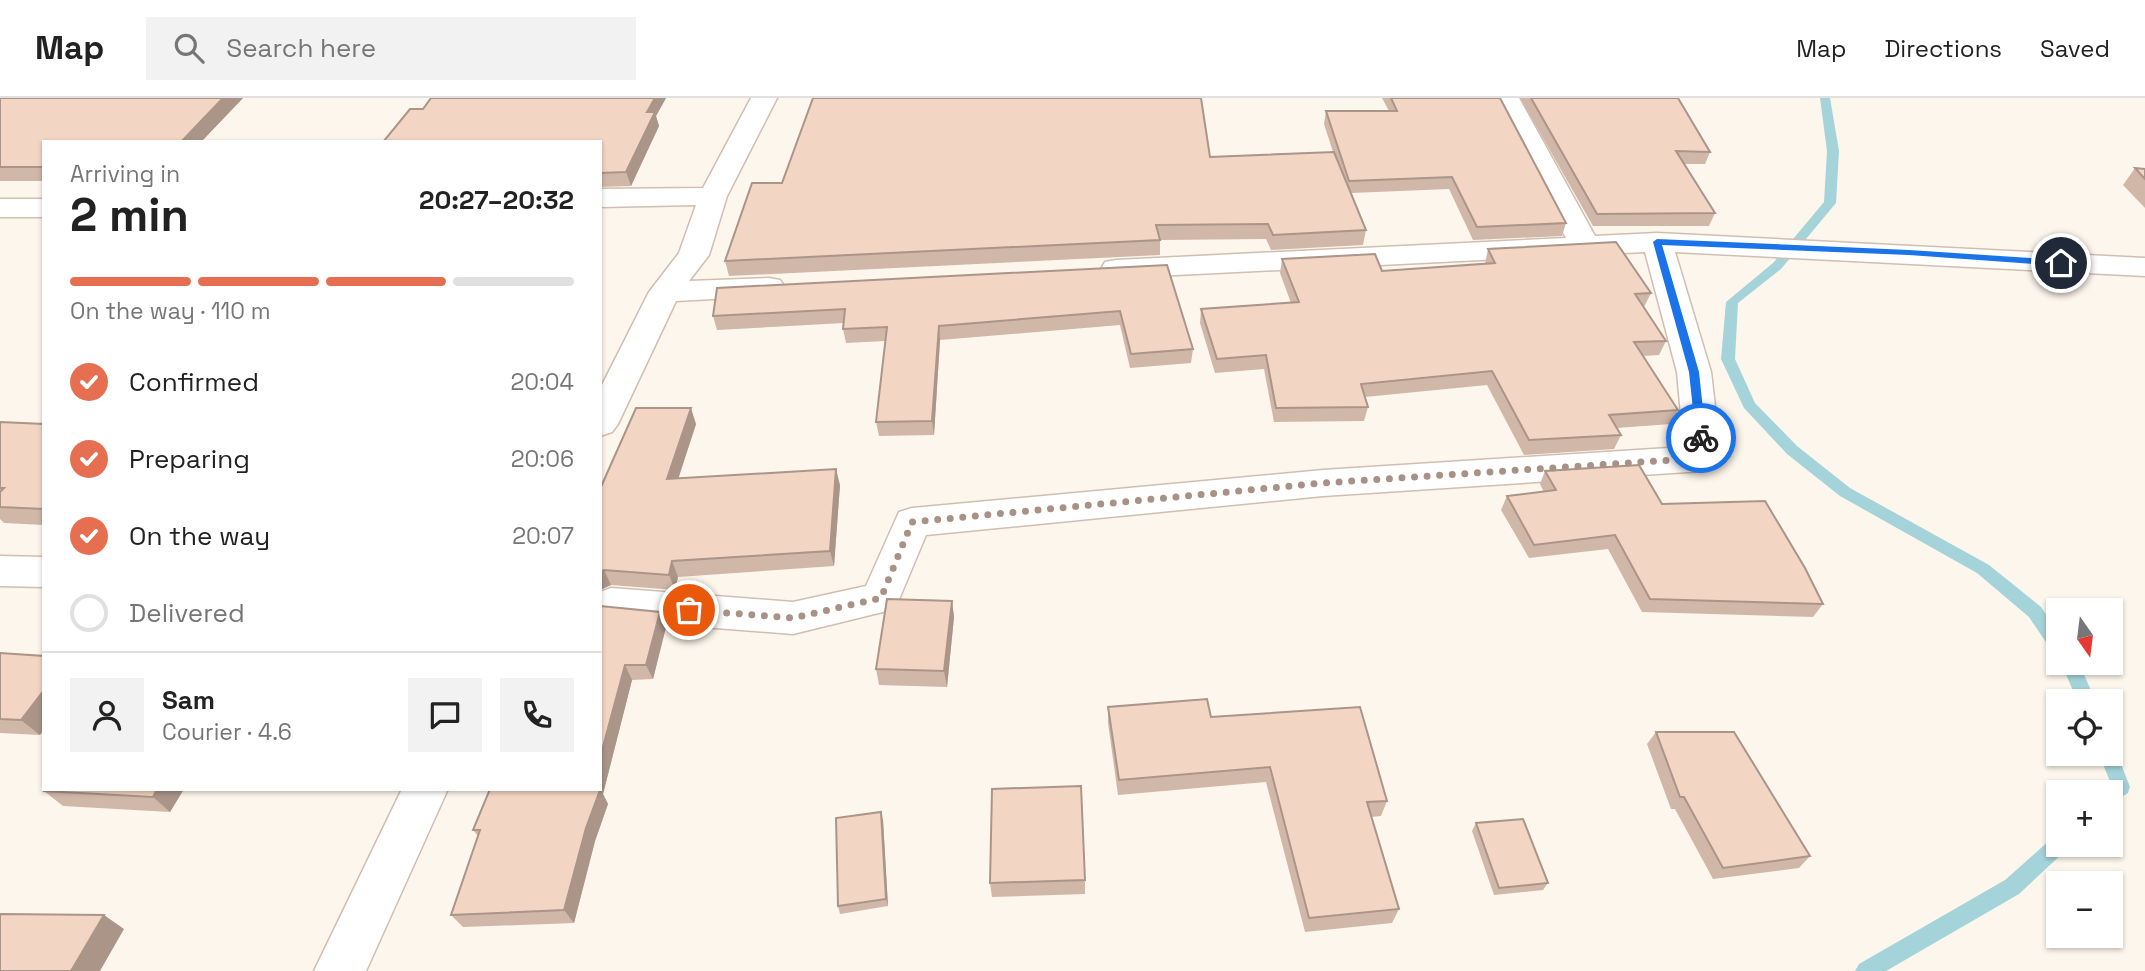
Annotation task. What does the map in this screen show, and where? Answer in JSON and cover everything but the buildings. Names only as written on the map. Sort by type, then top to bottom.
[{"type":"street","points":[[602,420],[665,292],[694,256],[713,196],[764,98]]},
{"type":"street","points":[[1506,98],[1585,246]]},
{"type":"street","points":[[602,198],[713,196]]},
{"type":"street","points":[[0,208],[42,208]]},
{"type":"street","points":[[611,604],[793,618],[881,598],[912,522],[1323,483],[1703,458],[1694,372],[1657,242]]},
{"type":"street","points":[[1083,271],[1657,242],[2145,267]]},
{"type":"street","points":[[665,292],[791,286]]},
{"type":"street","points":[[0,571],[42,572]]},
{"type":"street","points":[[340,971],[424,791]]},
{"type":"waterway","points":[[1825,98],[1833,151],[1830,203],[1777,266],[1732,302],[1728,359],[1749,405],[1792,450],[1845,492],[1983,569],[2035,612],[2046,628]]},
{"type":"waterway","points":[[2076,676],[2081,689]]},
{"type":"waterway","points":[[2113,766],[2118,780]]},
{"type":"waterway","points":[[1866,971],[2012,887],[2046,856]]},
{"type":"way so far","points":[[689,610],[793,618],[881,598],[912,522],[1323,483],[1703,458],[1701,438]]},
{"type":"route","points":[[1701,438],[1694,372],[1657,242],[2061,263]]}]
